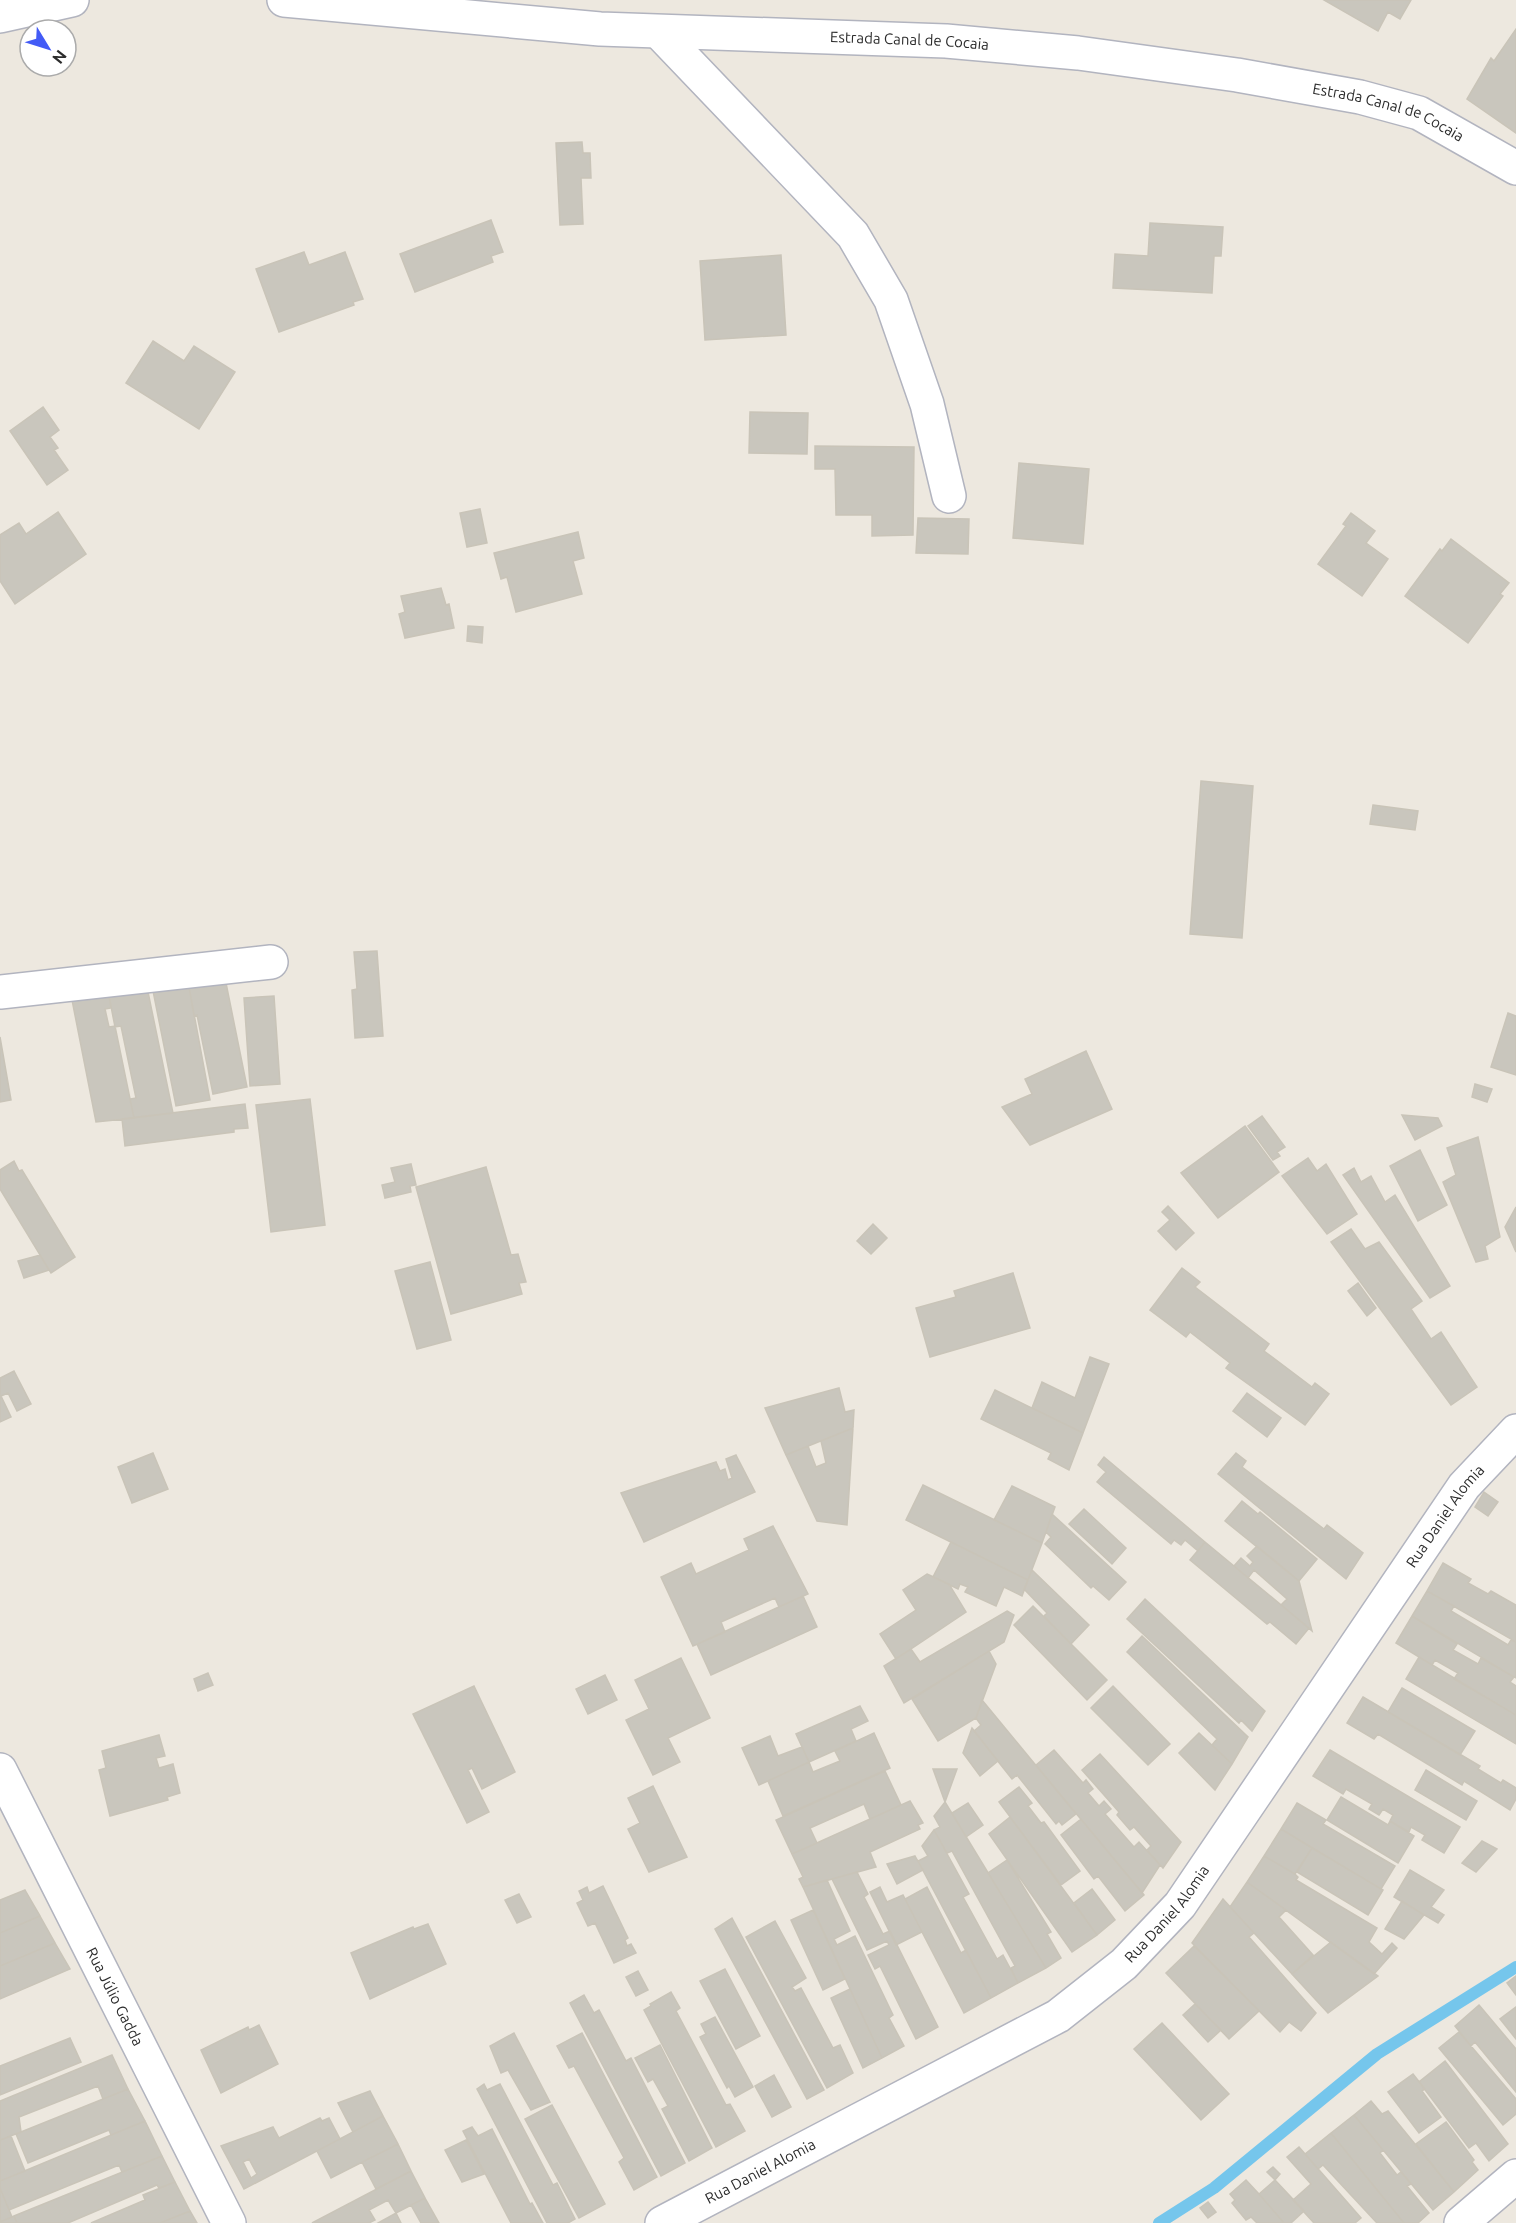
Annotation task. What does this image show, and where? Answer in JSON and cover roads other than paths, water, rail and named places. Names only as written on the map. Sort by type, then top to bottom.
[{"type":"street","points":[[0,16],[72,0]]},
{"type":"street","name":"Estrada Canal de Cocaia","points":[[284,0],[659,32],[792,34],[946,41],[1158,62],[1360,97],[1404,108],[1419,113],[1516,168]]},
{"type":"street","points":[[659,32],[853,235],[891,300],[927,404],[949,496]]},
{"type":"street","points":[[0,992],[271,962]]},
{"type":"street","name":"Rua Daniel Alomia","points":[[662,2223],[1058,2016],[1124,1964],[1180,1905],[1464,1486],[1516,1431]]},
{"type":"street","name":"Rua Júlio Gadda","points":[[0,1770],[229,2223]]},
{"type":"street","points":[[1461,2223],[1516,2176]]},
{"type":"waterway","points":[[1159,2223],[1214,2188],[1377,2054],[1516,1967]]}]
